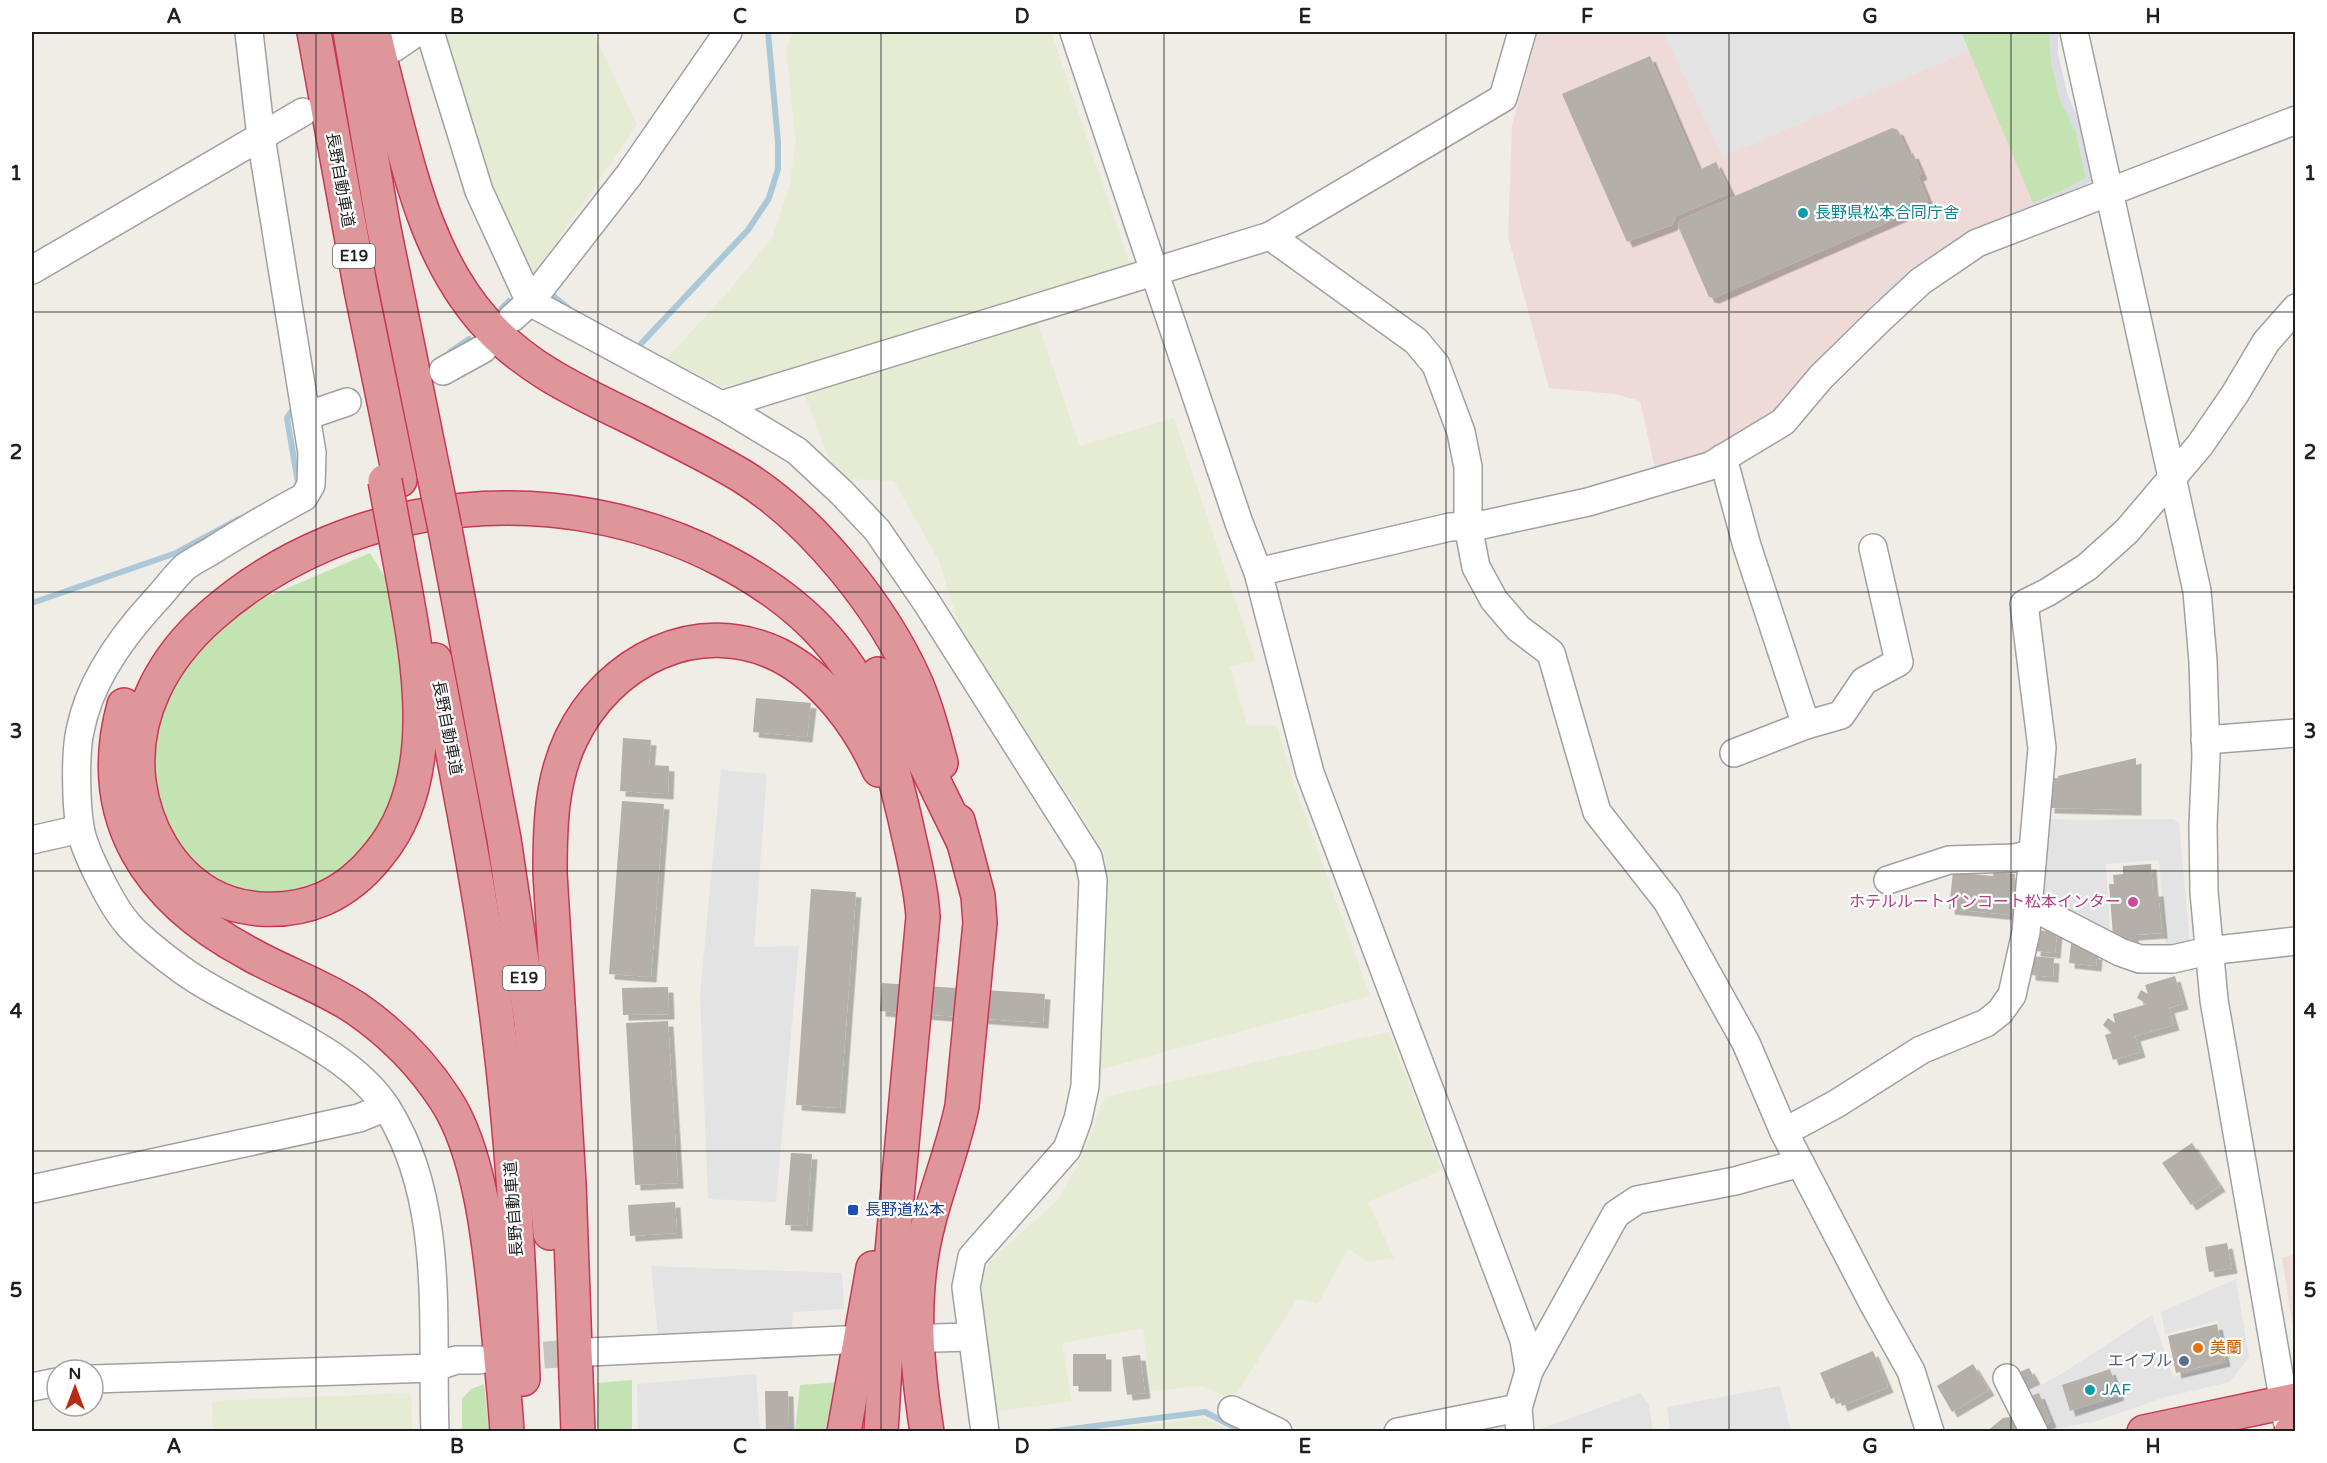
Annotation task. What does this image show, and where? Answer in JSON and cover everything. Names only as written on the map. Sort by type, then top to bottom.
[{"type":"highway","name":"長野自動車道","points":[[314,32],[393,480],[471,856],[498,1027],[514,1204],[525,1431]]},
{"type":"highway","name":"長野自動車道","points":[[350,32],[383,224],[445,529],[504,839],[531,1022],[555,1291],[559,1431]]},
{"type":"highway","points":[[384,40],[420,209],[446,269],[484,322],[516,352],[549,376],[743,477],[780,505],[834,556],[858,586],[903,656],[917,685],[978,896],[979,934],[962,1106],[957,1132],[929,1221],[922,1252],[916,1319],[918,1376],[927,1431]]},
{"type":"highway","points":[[507,1431],[494,1283],[479,1189],[464,1138],[447,1101],[423,1067],[393,1036],[355,1008],[311,982],[248,954],[209,929],[177,904],[153,879],[133,847],[122,815],[116,785],[114,755],[118,726],[127,694],[143,662],[164,633],[188,606],[250,559],[310,528],[368,507],[420,494],[501,486],[593,495],[636,504],[711,530],[750,550],[811,594],[837,619],[894,700],[964,843]]},
{"type":"highway","points":[[405,542],[420,719],[413,781],[396,827],[385,847],[353,881],[317,902],[297,908],[254,908],[233,904],[210,895],[190,881],[172,863],[158,842],[147,819],[141,795],[138,762],[142,721],[161,673],[198,627],[236,596],[297,557],[334,540],[374,526],[423,515],[505,507],[547,509],[594,515],[670,536],[738,568],[770,588],[825,637],[844,661],[876,715],[887,744],[917,873],[922,917],[892,1252],[881,1431]]},
{"type":"highway","points":[[578,1431],[569,1183],[555,965],[550,831],[560,767],[585,713],[602,691],[622,673],[644,658],[668,648],[694,641],[723,640],[752,645],[779,656],[804,672],[826,692],[862,738],[891,798],[917,873]]},
{"type":"highway","points":[[844,1431],[906,1102]]},
{"type":"highway","points":[[918,1376],[935,1431]]},
{"type":"highway","points":[[2144,1431],[2291,1419]]},
{"type":"street","points":[[249,32],[261,137],[312,453],[311,485],[303,496],[185,568],[118,646],[98,679],[79,732],[80,830],[97,874],[127,923],[183,970],[315,1046],[362,1077],[386,1107],[407,1150],[427,1217],[433,1271],[435,1431]]},
{"type":"street","points":[[384,40],[417,32]]},
{"type":"street","points":[[430,32],[479,191],[521,310],[721,405],[797,451],[842,493],[877,530],[927,603],[1088,857],[1093,880],[1085,1086],[1078,1119],[1067,1149],[972,1257],[966,1287],[985,1431]]},
{"type":"street","points":[[521,310],[629,175],[728,32]]},
{"type":"street","points":[[1074,32],[1239,523],[1258,572],[1310,773],[1524,1340],[1529,1371]]},
{"type":"street","points":[[721,405],[1270,236],[1503,98],[1522,32]]},
{"type":"street","points":[[2074,32],[2174,476],[2197,591],[2203,660],[2204,892],[2208,951],[2214,1000],[2261,1267],[2291,1419]]},
{"type":"street","points":[[32,270],[303,111]]},
{"type":"street","points":[[1258,572],[1450,527],[1477,526],[1588,502],[1710,466],[1783,422],[1821,377],[1921,281],[1977,243],[2295,120]]},
{"type":"street","points":[[1270,236],[1416,341],[1436,365],[1461,432],[1468,467],[1468,526],[1476,567],[1494,600],[1518,628],[1551,653],[1597,812],[1667,901],[1746,1042],[1800,1163],[1911,1371],[1930,1431]]},
{"type":"street","points":[[1784,1131],[1836,1104],[1921,1050],[1986,1023],[2007,1004],[2015,985],[2029,905],[2042,748],[2024,604],[2066,582],[2108,550],[2127,531],[2200,445],[2235,394],[2266,342],[2295,308]]},
{"type":"street","points":[[442,371],[483,348]]},
{"type":"street","points":[[306,416],[347,402]]},
{"type":"street","points":[[1723,458],[1747,546],[1806,725]]},
{"type":"street","points":[[1734,753],[1806,725],[1841,715],[1864,681],[1899,662],[1873,548]]},
{"type":"street","points":[[2205,740],[2295,733]]},
{"type":"street","points":[[32,840],[80,830]]},
{"type":"street","points":[[1888,880],[1950,860],[2014,858],[2032,854]]},
{"type":"street","points":[[2029,905],[2120,952],[2140,959],[2173,958],[2208,951],[2295,941]]},
{"type":"street","points":[[32,1189],[359,1118],[386,1107]]},
{"type":"street","points":[[1398,1431],[1519,1420],[1529,1371],[1616,1214],[1637,1200],[1735,1181],[1800,1163]]},
{"type":"street","points":[[934,1338],[971,1337]]},
{"type":"street","points":[[589,1352],[844,1340]]},
{"type":"street","points":[[105,1379],[433,1368],[456,1360],[480,1360]]},
{"type":"street","points":[[2007,1378],[2034,1431]]},
{"type":"street","points":[[1232,1410],[1278,1431]]},
{"type":"shaded area","points":[[1538,32],[2050,32],[2051,62],[2060,99],[2076,132],[2086,178],[2060,192],[1955,238],[1892,283],[1790,397],[1766,420],[1721,450],[1655,468],[1640,401],[1615,394],[1549,388],[1508,237],[1512,125]]},
{"type":"shaded area","points":[[1663,32],[1961,32],[1969,51],[1723,157]]},
{"type":"shaded area","points":[[2050,32],[2058,32],[2058,54],[2068,96],[2084,132],[2094,178],[2091,182],[1956,241],[1894,286],[1880,300],[1878,298],[1892,283],[1955,238],[2060,192],[2086,178],[2076,132],[2060,99],[2051,62]]},
{"type":"shaded area","points":[[721,770],[767,774],[754,947],[799,946],[776,1202],[708,1199],[700,995]]},
{"type":"shaded area","points":[[2045,819],[2172,819],[2179,822],[2190,945],[2166,950],[2159,860],[2106,864],[2110,936],[2037,900]]},
{"type":"shaded area","points":[[2296,1254],[2295,1340],[2282,1258]]},
{"type":"shaded area","points":[[651,1266],[842,1273],[844,1309],[793,1312],[792,1328],[658,1337]]},
{"type":"shaded area","points":[[2236,1279],[2249,1357],[2230,1382],[2162,1398],[2097,1421],[2043,1431],[2022,1395],[2058,1376],[2152,1315],[2173,1377],[2228,1363],[2217,1321],[2165,1334],[2161,1312]]},
{"type":"shaded area","points":[[756,1374],[760,1431],[638,1431],[637,1384]]},
{"type":"shaded area","points":[[1780,1386],[1791,1431],[1670,1431],[1667,1407]]},
{"type":"shaded area","points":[[1640,1393],[1649,1405],[1653,1431],[1535,1431]]},
{"type":"green space","points":[[444,32],[593,32],[637,125],[529,281],[487,189]]},
{"type":"green space","points":[[794,32],[1051,32],[1132,271],[1030,302],[1080,446],[1174,418],[1256,661],[1229,666],[1248,726],[1276,725],[1294,784],[1370,996],[1098,1070],[1106,860],[1069,795],[965,643],[939,561],[894,481],[845,479],[828,456],[797,375],[721,386],[666,359],[727,293],[772,238],[789,188],[796,143],[786,48]]},
{"type":"green space","points":[[1961,32],[2050,32],[2051,62],[2060,99],[2076,132],[2086,178],[2033,203]]},
{"type":"green space","points":[[370,553],[388,582],[402,682],[406,740],[398,783],[385,828],[327,885],[265,895],[212,879],[184,863],[144,770],[150,729],[189,658],[239,614],[264,598]]},
{"type":"green space","points":[[1389,1032],[1442,1170],[1368,1202],[1394,1258],[1368,1262],[1348,1248],[1318,1304],[1297,1299],[1233,1399],[1201,1386],[1151,1391],[1143,1328],[1062,1343],[1072,1401],[992,1412],[976,1287],[992,1259],[1056,1202],[1078,1166],[1105,1097]]},
{"type":"green space","points":[[632,1380],[632,1431],[597,1431],[597,1383]]},
{"type":"green space","points":[[841,1382],[834,1431],[795,1432],[800,1385]]},
{"type":"green space","points":[[484,1384],[489,1431],[462,1431],[462,1399],[471,1389]]},
{"type":"green space","points":[[411,1393],[412,1431],[213,1431],[212,1401]]},
{"type":"green space","points":[[1204,1418],[1231,1431],[1099,1431]]},
{"type":"building","points":[[1650,56],[1699,170],[1716,162],[1731,193],[1676,216],[1672,225],[1627,242],[1562,94]]},
{"type":"building","name":"長野県松本合同庁舎","points":[[1892,128],[1898,130],[1909,154],[1913,153],[1922,174],[1918,176],[1928,200],[1927,205],[1714,298],[1709,297],[1678,226],[1680,220]]},
{"type":"building","points":[[756,698],[811,703],[807,737],[753,732]]},
{"type":"building","points":[[623,738],[651,740],[649,765],[669,766],[668,794],[620,791]]},
{"type":"building","points":[[2136,758],[2136,810],[2049,808],[2050,778],[2058,778],[2058,776]]},
{"type":"building","points":[[622,801],[664,804],[651,977],[609,974]]},
{"type":"building","points":[[2151,864],[2153,891],[2158,891],[2162,933],[2133,935],[2133,939],[2126,940],[2122,944],[2113,935],[2109,884],[2114,884],[2113,875],[2123,874],[2123,866]]},
{"type":"building","points":[[1953,872],[1993,876],[1994,872],[2015,874],[2011,915],[1949,909]]},
{"type":"building","points":[[811,889],[856,892],[840,1108],[796,1105]]},
{"type":"building","points":[[2037,930],[2057,932],[2055,953],[2035,951]]},
{"type":"building","points":[[2071,944],[2094,946],[2093,954],[2097,954],[2096,966],[2069,963]]},
{"type":"building","points":[[2031,956],[2054,958],[2053,977],[2030,975]]},
{"type":"building","points":[[2175,976],[2183,1004],[2169,1008],[2174,1025],[2135,1036],[2140,1052],[2113,1060],[2105,1035],[2112,1033],[2103,1025],[2108,1018],[2115,1023],[2113,1014],[2147,1004],[2137,998],[2141,990],[2148,994],[2145,985]]},
{"type":"building","points":[[882,983],[1045,994],[1043,1023],[880,1011]]},
{"type":"building","points":[[668,987],[669,1014],[623,1015],[622,988]]},
{"type":"building","points":[[668,1021],[678,1183],[635,1185],[626,1023]]},
{"type":"building","points":[[2192,1143],[2220,1186],[2191,1205],[2162,1163]]},
{"type":"building","points":[[791,1153],[812,1154],[807,1226],[785,1225]]},
{"type":"building","points":[[675,1202],[677,1233],[630,1236],[628,1205]]},
{"type":"building","points":[[2227,1243],[2232,1268],[2209,1272],[2205,1247]]},
{"type":"building","points":[[2217,1324],[2225,1361],[2176,1373],[2168,1336]]},
{"type":"building","points":[[1873,1351],[1888,1387],[1842,1406],[1838,1396],[1831,1399],[1820,1373]]},
{"type":"building","points":[[1073,1354],[1106,1354],[1106,1386],[1073,1386]]},
{"type":"building","points":[[1140,1355],[1145,1393],[1127,1395],[1122,1357]]},
{"type":"building","points":[[1973,1364],[1989,1390],[1952,1412],[1937,1386]]},
{"type":"building","points":[[2029,1368],[2035,1379],[2018,1387],[2013,1375]]},
{"type":"building","name":"JAF","points":[[2110,1369],[2119,1395],[2070,1411],[2062,1385]]},
{"type":"building","points":[[765,1391],[788,1391],[789,1432],[766,1432]]},
{"type":"building","points":[[2039,1393],[2051,1422],[2035,1428],[2024,1399]]},
{"type":"building","points":[[2023,1415],[2025,1432],[1986,1432],[2003,1418]]},
{"type":"waterway","points":[[633,346],[637,348],[748,230],[769,198],[778,169],[778,142],[768,32]]},
{"type":"waterway","points":[[547,291],[572,311]]},
{"type":"waterway","points":[[500,310],[509,301]]},
{"type":"waterway","points":[[450,352],[469,339]]},
{"type":"waterway","points":[[291,412],[287,418],[298,483]]},
{"type":"waterway","points":[[32,603],[176,553],[239,519]]},
{"type":"waterway","points":[[1048,1432],[1205,1412],[1244,1432]]},
{"type":"tunnel","points":[[503,1358],[589,1352]]},
{"type":"place","name":"長野県松本合同庁舎","points":[[1803,213]]},
{"type":"place","name":"ホテルルートインコート松本インター","points":[[2133,902]]},
{"type":"place","name":"長野道松本","points":[[853,1210]]},
{"type":"place","name":"美蘭","points":[[2198,1348]]},
{"type":"place","name":"エイブル","points":[[2184,1361]]},
{"type":"place","name":"JAF","points":[[2090,1390]]}]
